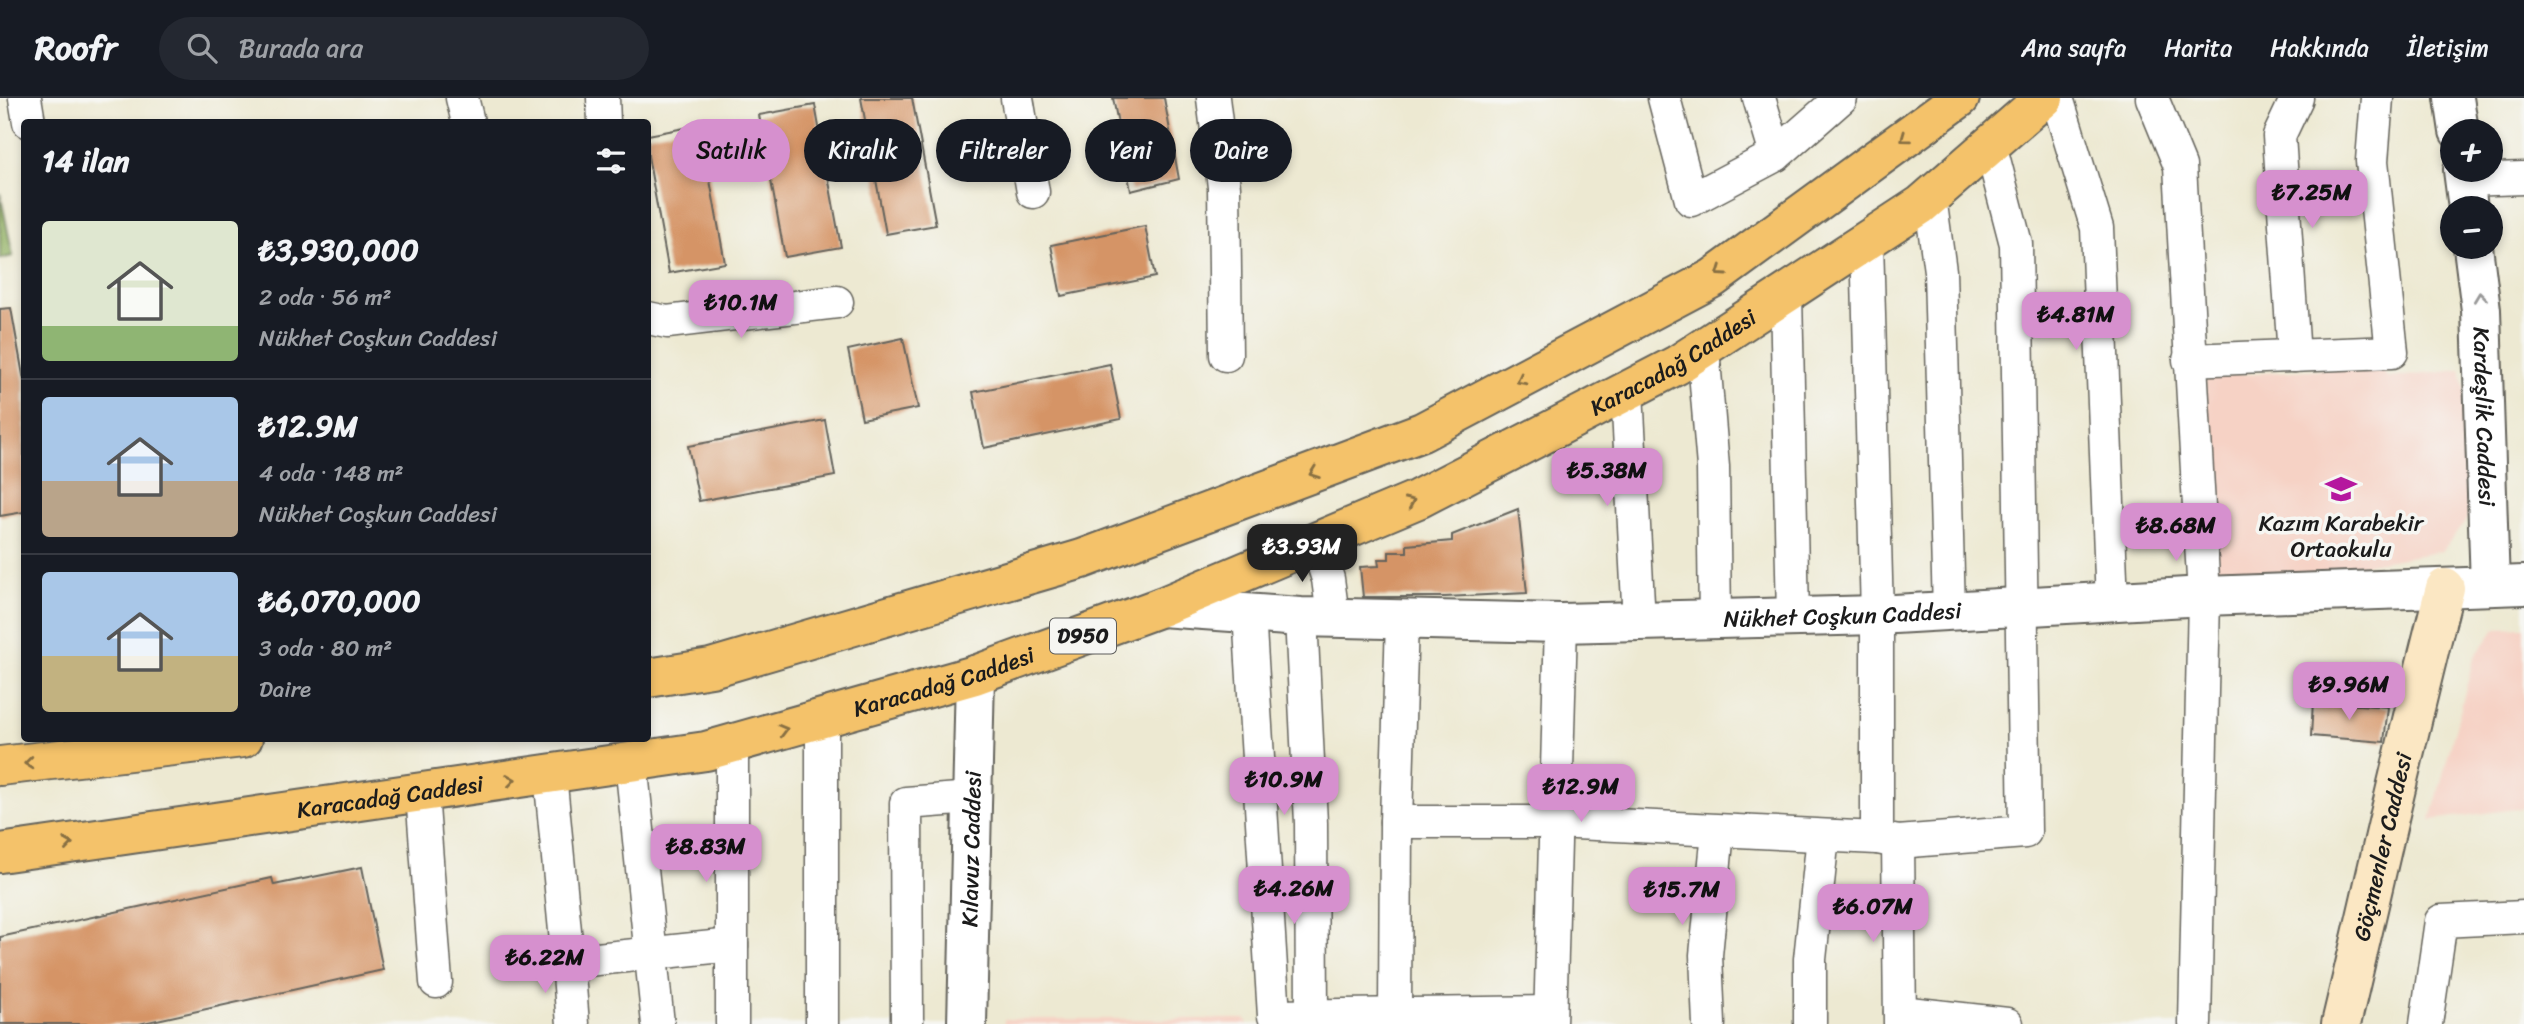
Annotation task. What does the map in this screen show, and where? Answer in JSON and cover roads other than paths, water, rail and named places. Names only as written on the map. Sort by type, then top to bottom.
[{"type":"highway","points":[[651,678],[711,668],[1082,559],[1422,432],[1713,278],[1960,98]]},
{"type":"highway","name":"Karacadağ Caddesi","points":[[0,853],[706,751],[975,675],[1161,607],[1418,499],[1627,391],[1703,348],[1930,197],[2043,98]]},
{"type":"highway","points":[[0,766],[208,742]]},
{"type":"main road","name":"Göçmenler Caddesi","points":[[2341,1024],[2397,789],[2405,740],[2445,588]]},
{"type":"street","points":[[25,98],[28,119]]},
{"type":"street","points":[[462,98],[467,119]]},
{"type":"street","points":[[603,98],[604,119]]},
{"type":"street","points":[[1017,98],[1033,192]]},
{"type":"street","points":[[1213,98],[1224,187],[1226,355]]},
{"type":"street","points":[[1664,98],[1690,200],[1776,155],[1841,98]]},
{"type":"street","points":[[1759,98],[1776,155]]},
{"type":"street","points":[[2057,98],[2097,228],[2112,603]]},
{"type":"street","points":[[2152,98],[2179,166],[2204,596],[2195,1024]]},
{"type":"street","points":[[2294,356],[2279,136],[2297,98]]},
{"type":"street","points":[[2189,360],[2392,352],[2372,161],[2377,98]]},
{"type":"street","points":[[2454,98],[2457,119]]},
{"type":"street","points":[[1396,822],[1555,822],[1887,840],[2025,832],[2015,244],[1990,144]]},
{"type":"street","points":[[2465,186],[2524,178]]},
{"type":"street","points":[[1930,197],[1940,271],[1949,612]]},
{"type":"street","points":[[1867,240],[1877,615],[1887,840],[1900,1018],[2007,1024]]},
{"type":"street","name":"Kardeşlik Caddesi","points":[[2475,259],[2507,585]]},
{"type":"street","points":[[1786,294],[1793,617]]},
{"type":"street","points":[[651,319],[667,322],[838,302]]},
{"type":"street","points":[[1703,348],[1713,467],[1715,620]]},
{"type":"street","points":[[1627,391],[1639,622]]},
{"type":"street","points":[[1312,1015],[1311,823],[1317,617],[1328,579],[1316,542]]},
{"type":"street","name":"Nükhet Coşkun Caddesi","points":[[1161,607],[1402,620],[1639,622],[1949,612],[2204,596],[2507,585]]},
{"type":"street","points":[[1249,613],[1274,1016],[1395,1014],[1550,1018],[1561,623]]},
{"type":"street","points":[[1395,1014],[1396,822],[1402,620]]},
{"type":"street","name":"Kılavuz Caddesi","points":[[967,1024],[975,675]]},
{"type":"street","points":[[822,719],[822,1024]]},
{"type":"street","points":[[732,744],[732,1024]]},
{"type":"street","points":[[631,762],[658,1024]]},
{"type":"street","points":[[550,774],[573,1024]]},
{"type":"street","points":[[422,793],[436,982]]},
{"type":"street","points":[[907,1024],[906,803],[972,797]]},
{"type":"street","points":[[1709,1024],[1706,955],[1718,831]]},
{"type":"street","points":[[1810,1024],[1810,959],[1824,836]]},
{"type":"street","points":[[2426,1024],[2441,921],[2524,917]]},
{"type":"street","points":[[568,962],[732,945]]},
{"type":"place","name":"Kazım Karabekir Ortaokulu","points":[[2341,489]]}]
